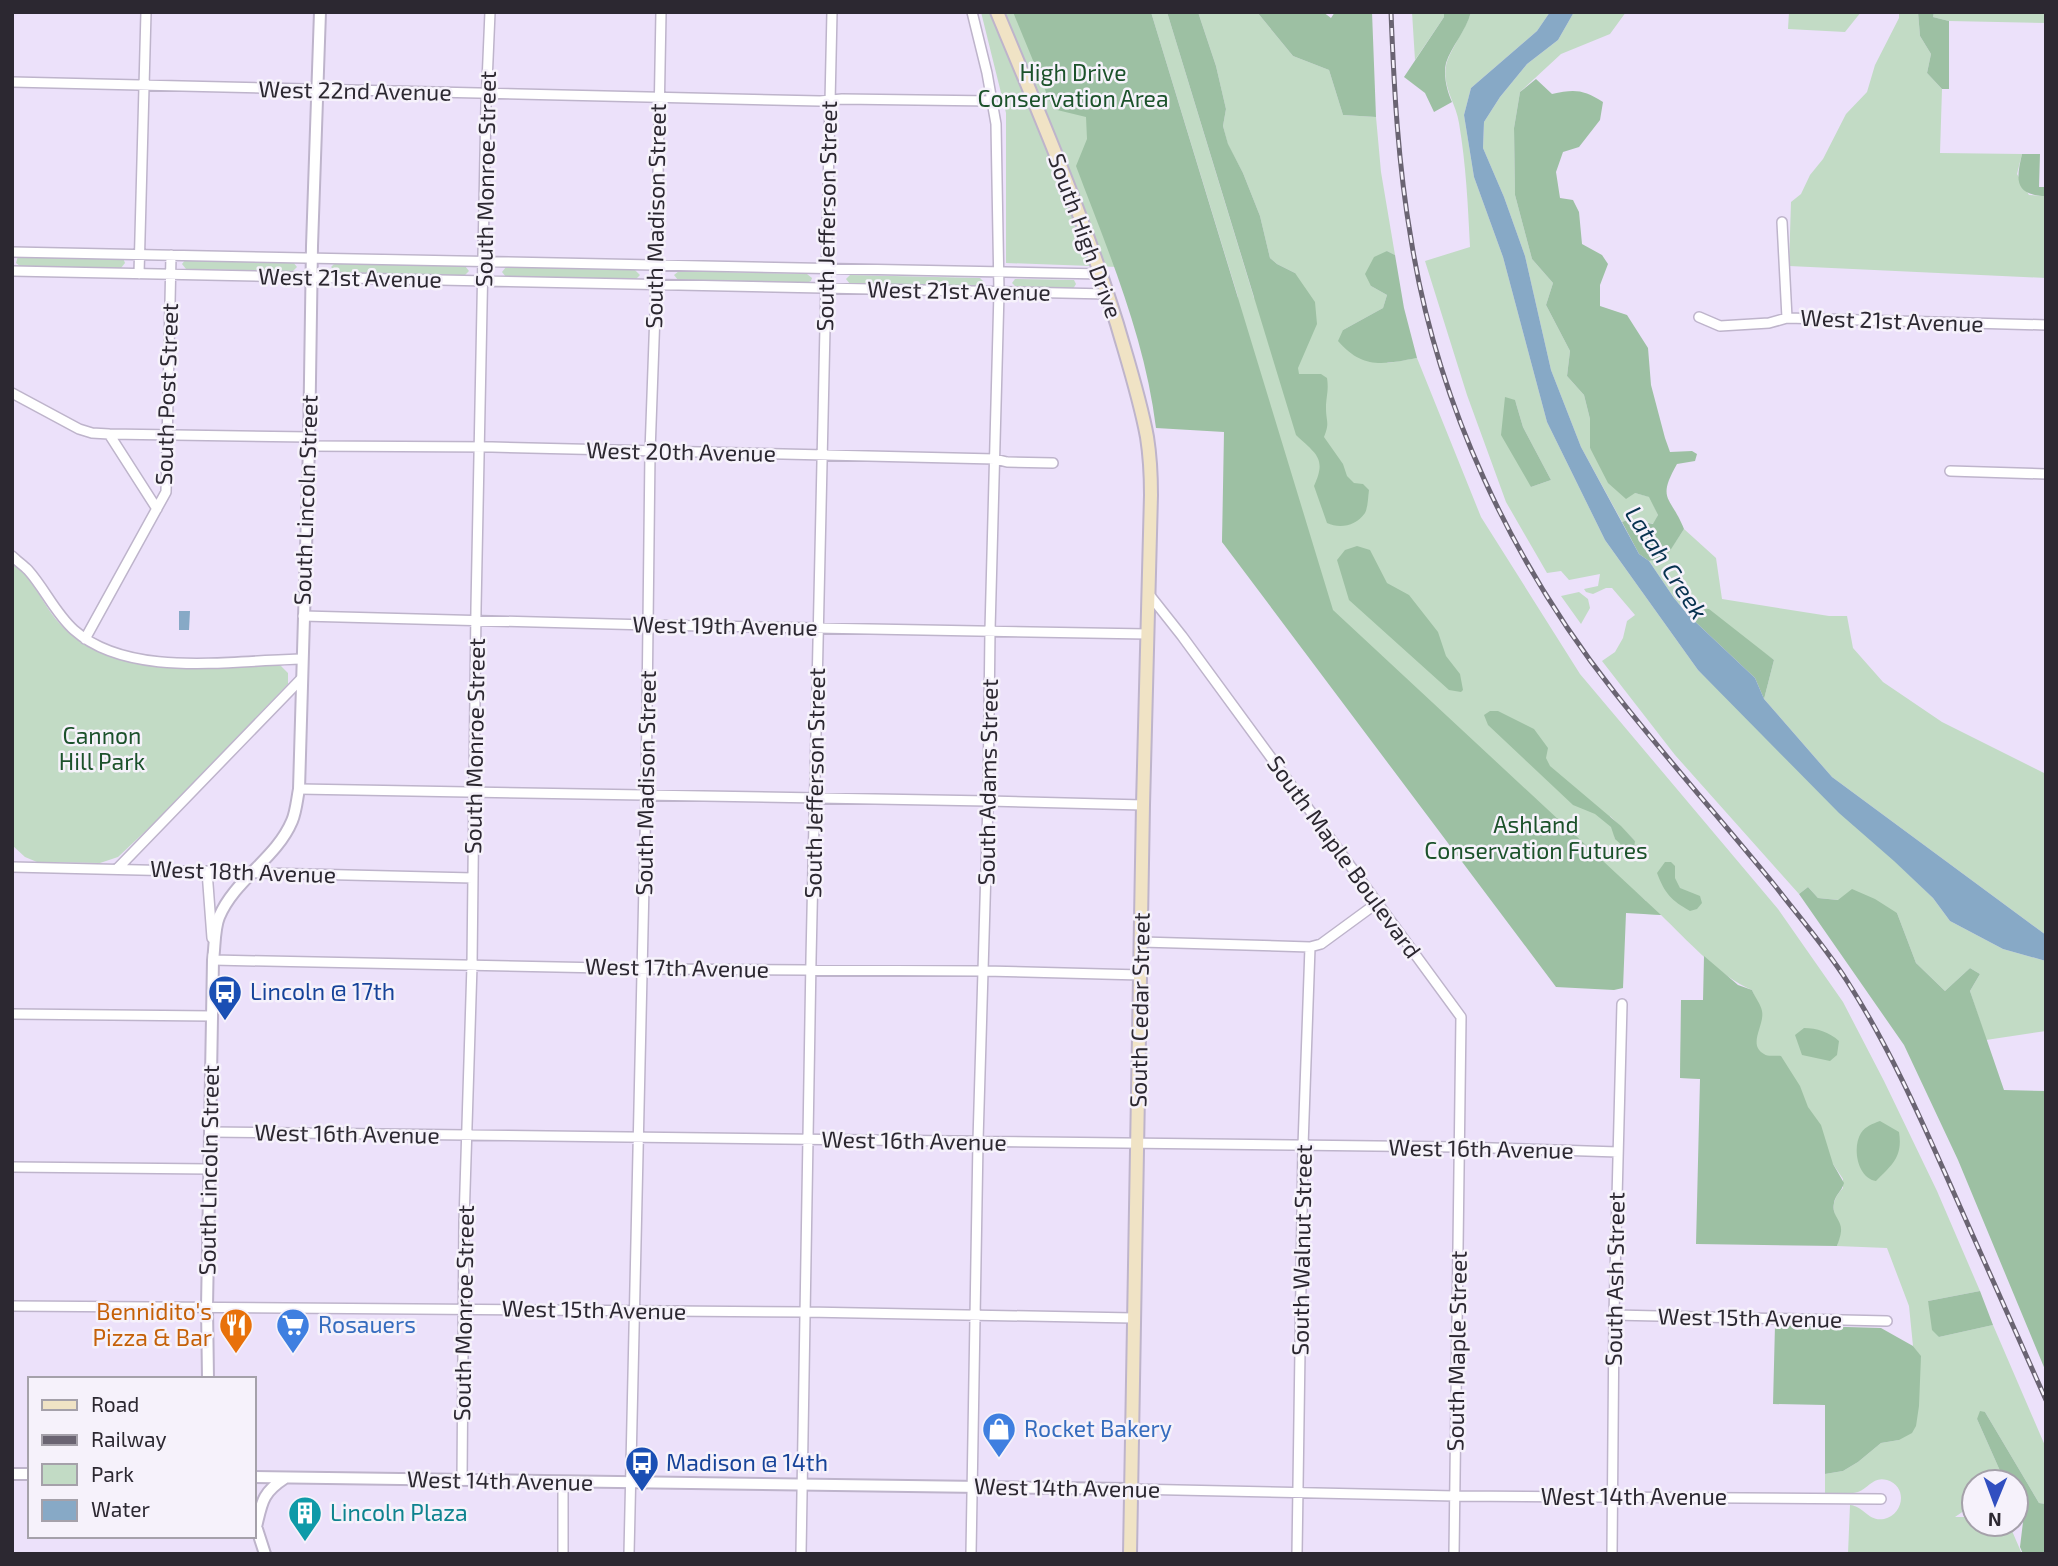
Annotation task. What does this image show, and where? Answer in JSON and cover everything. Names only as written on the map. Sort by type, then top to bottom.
[{"type":"main road","name":"South High Drive","points":[[997,12],[1061,166],[1102,274],[1139,399],[1150,466]]},
{"type":"main road","name":"South Cedar Street","points":[[1130,1554],[1143,805],[1152,495],[1150,466]]},
{"type":"street","name":"South Post Street","points":[[139,274],[146,12]]},
{"type":"street","name":"South Lincoln Street","points":[[213,960],[218,919],[231,895],[277,846],[293,820],[299,789],[309,442],[311,258],[320,12]]},
{"type":"street","name":"South Monroe Street","points":[[462,1480],[476,620],[490,12]]},
{"type":"street","name":"South Madison Street","points":[[629,1554],[661,12]]},
{"type":"street","name":"South Jefferson Street","points":[[801,1554],[832,12]]},
{"type":"street","name":"South Adams Street","points":[[971,1554],[978,1141],[999,292],[997,144],[992,101],[972,12]]},
{"type":"street","name":"West 22nd Avenue","points":[[12,82],[487,94],[992,101]]},
{"type":"street","points":[[1782,222],[1787,318]]},
{"type":"street","name":"West 21st Avenue","points":[[12,251],[1102,274]]},
{"type":"street","name":"South Post Street","points":[[85,639],[166,492],[171,255]]},
{"type":"street","name":"West 21st Avenue","points":[[12,271],[1108,294]]},
{"type":"street","name":"West 21st Avenue","points":[[1699,317],[1720,326],[1769,323],[1787,318],[2046,325]]},
{"type":"street","name":"West 20th Avenue","points":[[12,393],[79,429],[92,433],[309,442],[822,454],[1053,463]]},
{"type":"street","points":[[109,434],[157,509]]},
{"type":"street","points":[[1950,471],[2046,474]]},
{"type":"street","points":[[12,556],[29,571],[63,619],[85,639],[108,652],[165,663],[302,659]]},
{"type":"street","name":"South Maple Boulevard","points":[[1148,593],[1191,647],[1461,1017],[1459,1147]]},
{"type":"street","name":"West 19th Avenue","points":[[303,616],[1147,634]]},
{"type":"street","points":[[117,869],[302,678]]},
{"type":"street","points":[[299,789],[1143,805]]},
{"type":"street","name":"West 18th Avenue","points":[[13,865],[253,874],[473,878]]},
{"type":"street","name":"South Lincoln Street","points":[[208,871],[213,960],[208,1377]]},
{"type":"street","points":[[1142,942],[1310,947],[1321,944],[1377,902]]},
{"type":"street","name":"South Walnut Street","points":[[1297,1554],[1303,1146],[1310,947]]},
{"type":"street","name":"West 17th Avenue","points":[[213,960],[1140,975]]},
{"type":"street","name":"South Ash Street","points":[[1612,1554],[1614,1315],[1622,1004]]},
{"type":"street","points":[[12,1014],[212,1016]]},
{"type":"street","name":"West 16th Avenue","points":[[210,1132],[1459,1147],[1618,1152]]},
{"type":"street","name":"South Maple Street","points":[[1454,1554],[1459,1147]]},
{"type":"street","points":[[12,1167],[209,1169]]},
{"type":"street","name":"West 15th Avenue","points":[[12,1306],[464,1308],[1133,1318]]},
{"type":"street","name":"West 15th Avenue","points":[[1614,1315],[1886,1321]]},
{"type":"street","name":"West 14th Avenue","points":[[256,1478],[973,1486],[1455,1496],[1881,1499]]},
{"type":"street","points":[[256,1521],[271,1487],[285,1478]]},
{"type":"street","points":[[562,1554],[563,1482]]},
{"type":"street","points":[[256,1527],[265,1554]]},
{"type":"green space","name":"High Drive Conservation Area","points":[[981,12],[1145,12],[1145,268],[1006,263],[1006,113]]},
{"type":"green space","name":"Ashland Conservation Futures","points":[[1013,12],[1151,12],[1333,610],[1661,915],[1626,913],[1623,988],[1614,990],[1556,987],[1222,542],[1224,432],[1156,428],[1151,394],[1134,328],[1076,166],[1087,139],[1086,117],[1053,109]]},
{"type":"green space","points":[[1151,12],[1167,12],[1254,298],[1295,273],[1270,258],[1260,216],[1243,173],[1228,145],[1223,126],[1226,109],[1216,66],[1198,12],[1257,12],[1293,56],[1329,70],[1343,115],[1376,117],[1381,172],[1395,255],[1387,251],[1371,286],[1387,295],[1383,308],[1343,330],[1388,363],[1417,358],[1481,517],[1580,674],[1778,909],[1843,1002],[1937,1191],[1980,1291],[1928,1301],[1939,1337],[1993,1325],[2046,1448],[2046,1504],[2039,1503],[2030,1488],[2030,1468],[2018,1468],[1985,1412],[1977,1419],[1999,1468],[1960,1468],[1960,1514],[1955,1517],[1960,1517],[1960,1538],[2015,1538],[2022,1554],[1848,1554],[1850,1505],[1874,1518],[1884,1519],[1896,1512],[1901,1494],[1894,1483],[1882,1479],[1858,1492],[1825,1493],[1825,1474],[1843,1471],[1881,1443],[1899,1440],[1921,1357],[1913,1346],[1909,1306],[1887,1248],[1837,1246],[1841,1230],[1834,1213],[1834,1203],[1843,1188],[1843,1179],[1833,1164],[1716,1079],[1680,1078],[1682,1000],[1757,1002],[1752,990],[1716,967],[1661,915],[1646,914],[1646,901],[1222,542],[1238,297]],"holes":[[[1610,816],[1635,841],[1615,839]]]},
{"type":"green space","points":[[1167,12],[1198,12],[1216,66],[1226,109],[1223,126],[1228,144],[1260,216],[1270,258],[1295,273],[1315,302],[1317,324],[1298,368],[1299,374],[1321,374],[1327,378],[1327,425],[1324,437],[1343,464],[1347,476],[1354,483],[1363,484],[1369,490],[1365,513],[1352,523],[1342,526],[1327,523],[1314,486],[1319,463],[1314,452],[1296,435]]},
{"type":"green space","points":[[1257,12],[1323,12],[1331,18],[1335,12],[1372,12],[1376,117],[1343,115],[1329,70],[1293,56]]},
{"type":"green space","points":[[1412,12],[1444,12],[1444,17],[1415,60]]},
{"type":"green space","points":[[1444,12],[1471,12],[1446,63],[1446,83],[1452,102],[1434,112],[1425,93],[1404,77],[1444,17]]},
{"type":"green space","points":[[1471,12],[1550,12],[1537,31],[1471,88],[1464,115],[1474,177],[1503,257],[1547,422],[1605,540],[1698,670],[1933,898],[1950,921],[2003,949],[2046,961],[2046,1031],[1986,1040],[1970,991],[1980,974],[1970,968],[1945,991],[1916,963],[1897,913],[1818,898],[1808,887],[1799,894],[1675,755],[1602,661],[1615,652],[1623,638],[1627,621],[1635,615],[1612,588],[1593,594],[1586,592],[1584,589],[1598,586],[1600,574],[1569,580],[1561,571],[1547,573],[1506,502],[1467,395],[1425,261],[1470,247],[1461,138],[1445,74],[1450,54]],"holes":[[[1515,400],[1523,427],[1551,480],[1531,487]]]},
{"type":"green space","points":[[1574,12],[1626,12],[1610,34],[1561,54],[1520,92],[1514,128],[1515,195],[1532,259],[1553,283],[1546,305],[1570,351],[1567,376],[1584,395],[1590,419],[1590,448],[1635,493],[1650,497],[1658,515],[1654,524],[1630,519],[1622,522],[1581,447],[1551,370],[1525,256],[1483,148],[1484,122],[1500,97],[1527,64],[1558,40]]},
{"type":"green space","points":[[1789,12],[1861,12],[1845,32],[1788,29]]},
{"type":"green space","points":[[1899,12],[1918,12],[1920,36],[1931,54],[1927,73],[1942,89],[1940,153],[2022,154],[2017,174],[2029,195],[2046,196],[2046,278],[1789,266],[1791,202],[1801,194],[1810,175],[1823,159],[1846,114],[1867,92],[1875,65],[1899,18]]},
{"type":"green space","points":[[1918,12],[1934,12],[1933,17],[1949,21],[1949,89],[1942,89],[1927,73],[1931,54],[1920,36]]},
{"type":"green space","points":[[1934,12],[2046,12],[2046,23],[1949,21],[1933,17]]},
{"type":"green space","points":[[1536,79],[1552,94],[1578,91],[1603,102],[1600,120],[1579,147],[1563,152],[1556,172],[1560,198],[1573,200],[1579,212],[1582,244],[1602,255],[1608,264],[1600,285],[1600,306],[1627,315],[1648,348],[1651,385],[1670,452],[1692,451],[1697,454],[1695,461],[1677,464],[1667,485],[1668,498],[1684,529],[1666,557],[1649,561],[1639,554],[1622,522],[1630,519],[1653,524],[1658,515],[1649,497],[1635,493],[1626,499],[1608,483],[1590,448],[1590,419],[1584,395],[1567,376],[1570,351],[1546,305],[1553,283],[1532,259],[1515,195],[1514,128],[1520,92]]},
{"type":"green space","points":[[2022,154],[2040,154],[2039,187],[2046,187],[2046,196],[2028,193],[2020,184]]},
{"type":"green space","points":[[1387,251],[1395,255],[1404,308],[1417,358],[1374,363],[1356,357],[1338,341],[1343,330],[1383,308],[1387,295],[1371,286],[1365,274],[1374,257]]},
{"type":"green space","points":[[18,256],[123,258],[125,263],[121,268],[20,266],[16,263]]},
{"type":"green space","points":[[186,259],[293,262],[297,267],[293,271],[186,269],[182,264]]},
{"type":"green space","points":[[336,262],[465,266],[469,271],[464,276],[336,272],[331,267]]},
{"type":"green space","points":[[506,267],[635,270],[640,275],[635,280],[506,277],[502,272]]},
{"type":"green space","points":[[679,271],[807,274],[812,278],[807,283],[678,280],[674,275]]},
{"type":"green space","points":[[850,275],[980,278],[984,282],[979,287],[850,284],[846,279]]},
{"type":"green space","points":[[1015,279],[1074,280],[1076,284],[1073,289],[1016,287],[1012,283]]},
{"type":"green space","points":[[1505,397],[1515,400],[1523,427],[1551,480],[1531,487],[1501,435]]},
{"type":"green space","points":[[1684,529],[1716,558],[1722,599],[1829,616],[1847,616],[1853,648],[1883,682],[1942,722],[2046,774],[2046,935],[1832,777],[1764,699],[1774,660],[1702,609],[1688,615],[1649,561],[1666,556]]},
{"type":"green space","points":[[1357,546],[1370,550],[1387,583],[1409,595],[1438,632],[1446,656],[1460,674],[1463,690],[1461,692],[1449,690],[1349,600],[1337,560],[1345,550]]},
{"type":"green space","name":"Cannon Hill Park","points":[[12,562],[27,576],[62,626],[84,644],[108,656],[161,667],[273,663],[288,673],[288,684],[168,810],[118,857],[100,863],[37,862],[25,857],[12,845]]},
{"type":"green space","points":[[1579,592],[1588,599],[1590,608],[1581,624],[1561,596]]},
{"type":"green space","points":[[1709,609],[1774,660],[1764,699],[1755,678],[1688,615]]},
{"type":"green space","points":[[1490,711],[1498,711],[1534,729],[1548,748],[1546,758],[1550,766],[1621,826],[1635,841],[1634,848],[1627,850],[1615,839],[1611,827],[1595,814],[1573,805],[1488,725],[1484,715]]},
{"type":"green space","points":[[1665,862],[1671,862],[1675,866],[1675,878],[1680,888],[1700,896],[1702,903],[1697,909],[1690,911],[1673,900],[1666,891],[1657,873]]},
{"type":"green space","points":[[1808,887],[1818,898],[1838,900],[1852,889],[1897,913],[1916,963],[1945,991],[1970,968],[1980,974],[1970,991],[2004,1090],[2046,1091],[2046,1372],[1958,1160],[1904,1045],[1799,894]]},
{"type":"green space","points":[[1704,956],[1738,985],[1752,990],[1762,1011],[1757,1040],[1759,1050],[1764,1054],[1781,1056],[1800,1086],[1808,1107],[1821,1125],[1833,1164],[1844,1183],[1834,1206],[1841,1230],[1837,1246],[1696,1244],[1700,1079],[1680,1078],[1681,1000],[1703,1000]]},
{"type":"green space","points":[[1804,1028],[1823,1031],[1839,1041],[1837,1055],[1830,1061],[1802,1055],[1795,1035]]},
{"type":"green space","points":[[1880,1121],[1899,1132],[1900,1141],[1898,1154],[1876,1181],[1864,1174],[1858,1161],[1857,1146],[1863,1131]]},
{"type":"green space","points":[[1980,1291],[1993,1325],[1939,1337],[1932,1330],[1928,1301]]},
{"type":"green space","points":[[1775,1325],[1881,1328],[1913,1346],[1921,1356],[1919,1406],[1916,1426],[1912,1433],[1899,1440],[1881,1443],[1843,1471],[1825,1474],[1825,1405],[1773,1404]]},
{"type":"green space","points":[[1980,1411],[1985,1412],[2018,1468],[1999,1468],[1977,1419]]},
{"type":"green space","points":[[2030,1488],[2039,1503],[2046,1504],[2046,1554],[2023,1554],[2020,1547],[2021,1538],[2030,1538]]},
{"type":"water","points":[[1550,12],[1574,12],[1558,40],[1527,64],[1500,97],[1484,122],[1483,148],[1525,256],[1551,370],[1581,447],[1639,554],[1649,561],[1688,615],[1755,678],[1764,699],[1832,777],[2046,935],[2046,961],[2003,949],[1950,921],[1933,898],[1839,813],[1698,670],[1605,540],[1547,422],[1503,257],[1474,177],[1464,115],[1471,88],[1537,31]]},
{"type":"water","points":[[179,611],[190,611],[189,630],[179,630]]},
{"type":"railway","points":[[1391,12],[1403,183],[1423,301],[1439,361],[1484,479],[1512,536],[1578,643],[1635,718],[1813,933],[1863,1006],[1917,1111],[2046,1400]]},
{"type":"place","name":"Lincoln @ 17th","points":[[225,1022]]},
{"type":"place","name":"Bennidito's Pizza & Bar","points":[[236,1355]]},
{"type":"place","name":"Rosauers","points":[[293,1355]]},
{"type":"place","name":"Rocket Bakery","points":[[999,1459]]},
{"type":"place","name":"Madison @ 14th","points":[[642,1493]]},
{"type":"place","name":"Lincoln Plaza","points":[[305,1543]]},
{"type":"water label","name":"Latah Creek","points":[[1666,563]]}]
